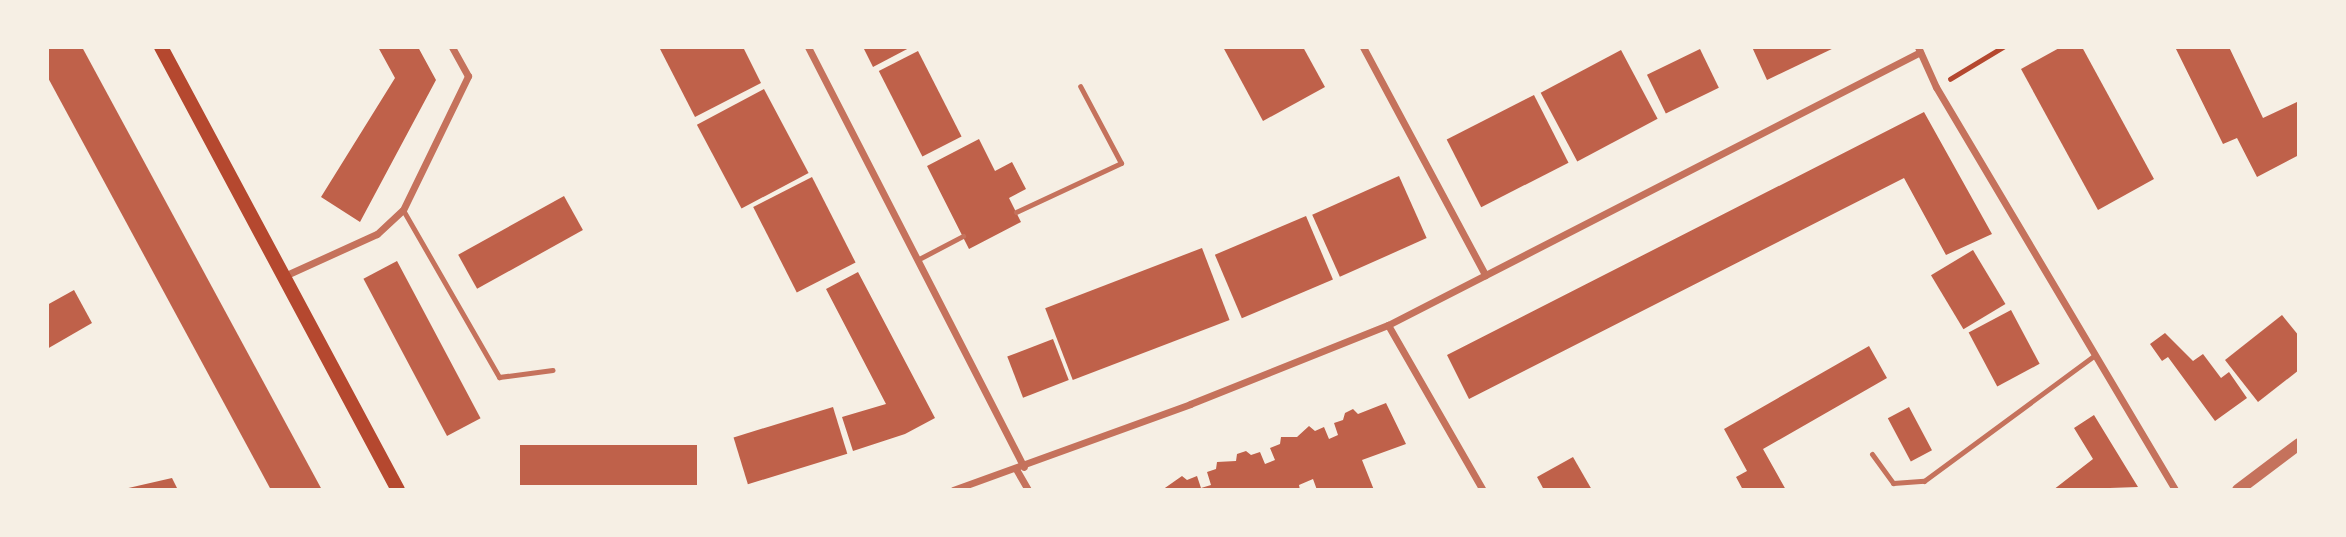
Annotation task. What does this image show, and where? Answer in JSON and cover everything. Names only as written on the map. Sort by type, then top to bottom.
[{"type":"main road","points":[[161,47],[398,490]]},
{"type":"street","points":[[282,276],[377,234],[403,211],[468,76],[452,47]]},
{"type":"street","points":[[808,47],[917,260],[1020,468],[1028,490]]},
{"type":"street","points":[[1363,47],[1485,275]]},
{"type":"street","points":[[953,490],[1020,468],[1388,325],[1919,50],[1936,87],[2175,490]]},
{"type":"street","points":[[1388,325],[1483,490]]},
{"type":"street","points":[[2238,490],[2299,444]]},
{"type":"lane","points":[[1016,212],[1121,163],[1080,86]]},
{"type":"lane","points":[[403,211],[499,377],[553,370]]},
{"type":"lane","points":[[917,260],[963,236]]},
{"type":"lane","points":[[1872,454],[1892,483],[1924,481],[2095,355]]},
{"type":"path","points":[[1936,87],[2003,47]]},
{"type":"building","points":[[47,47],[82,47],[322,490],[271,490],[47,76]]},
{"type":"building","points":[[378,47],[418,47],[436,80],[360,222],[321,197],[395,78]]},
{"type":"building","points":[[659,47],[743,47],[761,83],[695,117]]},
{"type":"building","points":[[863,47],[911,47],[873,67]]},
{"type":"building","points":[[1223,47],[1303,47],[1325,87],[1263,121]]},
{"type":"building","points":[[1752,47],[1836,47],[1767,80]]},
{"type":"building","points":[[2061,47],[2082,47],[2154,179],[2098,210],[2021,69]]},
{"type":"building","points":[[2175,47],[2229,47],[2263,118],[2299,101],[2299,155],[2257,177],[2237,138],[2223,144]]},
{"type":"building","points":[[1700,49],[1719,88],[1666,114],[1647,75]]},
{"type":"building","points":[[1621,50],[1658,119],[1577,162],[1541,93]]},
{"type":"building","points":[[918,51],[962,137],[922,157],[879,71]]},
{"type":"building","points":[[764,89],[809,173],[741,209],[697,125]]},
{"type":"building","points":[[1534,95],[1569,163],[1481,207],[1447,139]]},
{"type":"building","points":[[1924,112],[1992,234],[1946,255],[1904,178],[1469,399],[1447,355]]},
{"type":"building","points":[[979,139],[995,171],[1012,162],[1026,189],[1009,198],[1021,222],[969,249],[927,166]]},
{"type":"building","points":[[1399,176],[1427,238],[1340,277],[1312,215]]},
{"type":"building","points":[[812,177],[856,263],[797,292],[753,207]]},
{"type":"building","points":[[564,196],[583,230],[477,289],[458,255]]},
{"type":"building","points":[[1306,216],[1333,280],[1242,318],[1215,255]]},
{"type":"building","points":[[1202,248],[1230,320],[1073,380],[1045,308]]},
{"type":"building","points":[[1973,250],[2005,304],[1963,329],[1931,275]]},
{"type":"building","points":[[397,261],[481,418],[447,436],[363,279]]},
{"type":"building","points":[[858,272],[935,418],[905,434],[853,451],[842,417],[886,404],[826,289]]},
{"type":"building","points":[[74,290],[92,323],[47,349],[47,305]]},
{"type":"building","points":[[2011,310],[2040,364],[1997,386],[1969,333]]},
{"type":"building","points":[[2282,315],[2299,336],[2299,370],[2258,402],[2225,360]]},
{"type":"building","points":[[2165,333],[2193,361],[2203,354],[2221,378],[2229,372],[2247,398],[2215,421],[2168,357],[2162,361],[2150,344]]},
{"type":"building","points":[[1053,339],[1069,380],[1023,398],[1007,357]]},
{"type":"building","points":[[1869,346],[1887,378],[1763,449],[1786,490],[1743,490],[1736,477],[1747,471],[1724,429]]},
{"type":"building","points":[[1386,403],[1406,444],[1362,460],[1374,490],[1317,490],[1313,479],[1299,485],[1300,490],[1162,490],[1182,476],[1187,480],[1197,476],[1201,488],[1211,485],[1207,472],[1216,469],[1217,462],[1236,461],[1237,454],[1246,451],[1251,455],[1260,452],[1265,464],[1275,460],[1270,448],[1280,444],[1281,437],[1297,437],[1309,426],[1315,431],[1324,427],[1329,439],[1338,435],[1334,423],[1343,420],[1345,413],[1353,409],[1358,414]]},
{"type":"building","points":[[833,407],[847,454],[748,484],[734,437]]},
{"type":"building","points":[[1909,407],[1932,450],[1911,462],[1888,418]]},
{"type":"building","points":[[2094,415],[2138,487],[2053,490],[2093,459],[2074,428]]},
{"type":"building","points":[[520,445],[697,445],[697,485],[520,485]]},
{"type":"building","points":[[1573,457],[1592,490],[1544,490],[1537,477]]},
{"type":"building","points":[[172,478],[178,490],[124,490],[124,489]]}]
